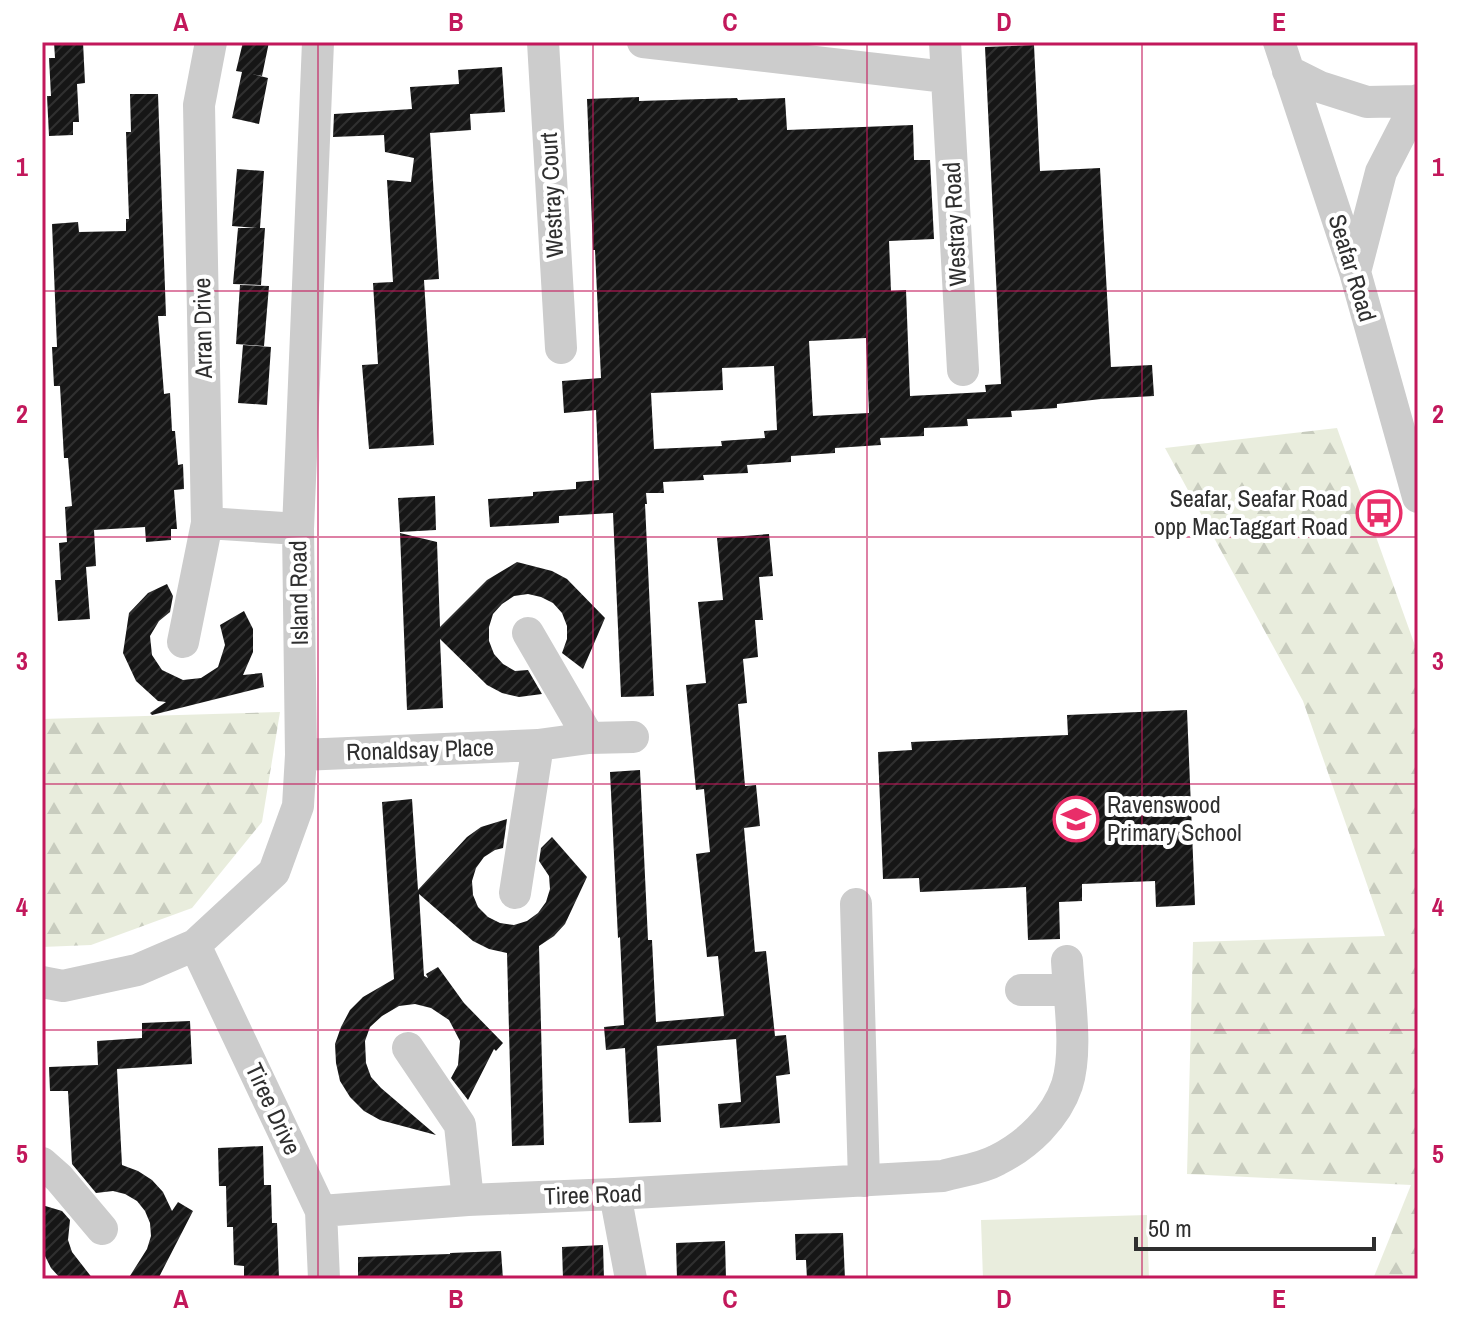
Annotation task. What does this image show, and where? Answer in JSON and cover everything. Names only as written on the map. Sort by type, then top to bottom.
[{"type":"street","name":"Arran Drive","points":[[183,642],[207,523],[199,105],[211,42]]},
{"type":"street","name":"Island Road","points":[[42,982],[63,986],[137,970],[195,945],[274,872],[298,806],[301,755],[298,529],[318,42]]},
{"type":"street","name":"Westray Court","points":[[543,42],[561,348]]},
{"type":"street","points":[[643,42],[946,77]]},
{"type":"street","name":"Westray Road","points":[[945,42],[963,370]]},
{"type":"street","points":[[1283,57],[1320,87],[1367,102],[1418,101],[1381,172],[1355,272]]},
{"type":"street","name":"Seafar Road","points":[[1283,57],[1355,272],[1418,497]]},
{"type":"street","points":[[207,523],[298,529]]},
{"type":"street","points":[[528,633],[589,738]]},
{"type":"street","name":"Ronaldsay Place","points":[[301,755],[538,745],[589,738],[633,737]]},
{"type":"street","points":[[515,893],[538,745]]},
{"type":"street","points":[[856,904],[864,1181]]},
{"type":"street","name":"Tiree Drive","points":[[195,945],[321,1211],[324,1279]]},
{"type":"street","name":"Tiree Road","points":[[321,1211],[468,1200],[943,1176],[994,1162],[1026,1141],[1053,1113],[1068,1084],[1073,1047],[1068,976],[1021,990]]},
{"type":"street","points":[[408,1048],[460,1125],[468,1200]]},
{"type":"street","points":[[42,1163],[59,1178],[102,1229]]},
{"type":"street","points":[[615,1194],[631,1279]]},
{"type":"green space","points":[[1337,428],[1418,654],[1418,1279],[1373,1279],[1411,1185],[1187,1174],[1193,942],[1385,936],[1303,701],[1165,448]]},
{"type":"green space","points":[[280,712],[262,822],[192,908],[91,945],[42,947],[42,719]]},
{"type":"green space","points":[[1147,1215],[1149,1279],[983,1279],[981,1220]]},
{"type":"building","points":[[54,42],[83,42],[85,83],[77,84],[79,122],[73,122],[73,135],[49,136],[49,58],[55,58]]},
{"type":"building","points":[[243,42],[269,42],[262,76],[252,74],[268,78],[259,124],[232,118],[242,72],[236,71]]},
{"type":"building","points":[[1034,45],[1040,171],[1100,168],[1111,367],[1152,365],[1154,396],[1101,399],[1057,404],[1057,408],[1011,411],[1012,417],[967,419],[968,426],[924,428],[924,436],[880,438],[881,445],[835,448],[835,453],[791,456],[791,462],[747,465],[748,473],[703,475],[704,480],[663,482],[664,493],[646,493],[645,504],[654,696],[621,697],[613,513],[559,516],[559,523],[490,527],[488,499],[576,489],[576,482],[599,480],[596,410],[564,413],[562,381],[601,378],[587,99],[785,98],[787,130],[913,125],[914,160],[930,160],[934,239],[889,241],[891,291],[906,290],[910,396],[986,392],[985,385],[1001,384],[985,47]],"holes":[[[866,338],[869,413],[813,416],[809,341]],[[774,366],[777,430],[764,431],[765,438],[721,441],[722,446],[654,449],[651,393],[723,390],[722,368]]]},
{"type":"building","points":[[502,67],[505,112],[470,114],[471,130],[430,133],[439,279],[424,280],[434,445],[369,449],[362,365],[378,364],[373,283],[393,282],[387,180],[411,182],[414,158],[385,152],[384,135],[333,137],[334,114],[412,109],[410,87],[459,84],[458,70]]},
{"type":"building","points":[[130,94],[158,94],[166,316],[158,316],[164,394],[170,393],[172,431],[175,431],[178,465],[183,464],[184,489],[174,490],[177,529],[171,529],[171,540],[146,542],[145,527],[94,530],[96,566],[86,567],[90,619],[58,621],[55,580],[61,580],[59,543],[67,542],[65,507],[72,506],[68,458],[64,458],[60,386],[54,386],[52,347],[57,347],[52,224],[78,222],[79,232],[126,231],[126,219],[129,219],[126,132],[131,132]]},
{"type":"building","points":[[237,169],[264,171],[260,228],[265,228],[261,285],[233,284],[238,228],[257,228],[232,226]]},
{"type":"building","points":[[240,285],[269,286],[264,346],[236,344]]},
{"type":"building","points":[[243,345],[271,347],[267,405],[238,403]]},
{"type":"building","points":[[435,496],[436,530],[400,532],[398,498]]},
{"type":"building","points":[[400,533],[437,542],[440,627],[487,580],[517,562],[552,571],[567,579],[605,618],[583,669],[562,653],[567,626],[562,613],[553,603],[528,594],[514,596],[493,614],[489,641],[494,654],[503,664],[515,671],[528,670],[542,694],[519,697],[487,685],[440,639],[443,708],[407,710]]},
{"type":"building","points":[[769,534],[773,576],[759,577],[763,620],[755,620],[758,657],[743,659],[747,703],[738,704],[745,786],[756,785],[760,826],[744,828],[755,952],[766,951],[775,1036],[786,1035],[790,1074],[776,1076],[780,1123],[720,1128],[718,1104],[741,1102],[736,1039],[657,1046],[661,1122],[629,1123],[625,1048],[606,1050],[604,1027],[624,1025],[610,772],[640,770],[648,940],[652,940],[656,1022],[724,1016],[718,956],[707,957],[696,854],[710,852],[704,789],[696,790],[686,685],[706,683],[698,602],[723,600],[717,538]]},
{"type":"building","points":[[167,584],[173,596],[170,612],[159,621],[150,636],[152,655],[162,670],[183,680],[201,678],[218,667],[225,645],[220,625],[244,611],[253,629],[253,652],[243,675],[262,673],[264,687],[150,713],[166,702],[158,701],[136,681],[123,653],[129,613],[148,593]]},
{"type":"building","points":[[1187,710],[1195,905],[1156,907],[1155,881],[1082,884],[1082,901],[1059,902],[1060,939],[1028,940],[1026,887],[920,892],[919,878],[883,879],[878,752],[912,750],[911,742],[1068,735],[1067,715]]},
{"type":"building","points":[[412,799],[418,890],[467,837],[481,827],[507,819],[503,848],[484,857],[472,881],[478,907],[488,917],[514,925],[538,913],[550,889],[549,876],[539,861],[541,848],[552,837],[587,877],[565,924],[539,946],[544,1145],[512,1146],[507,953],[473,941],[419,894],[424,976],[428,978],[426,974],[438,967],[464,1003],[503,1043],[496,1051],[494,1049],[468,1100],[451,1078],[458,1065],[460,1041],[449,1020],[431,1008],[415,1004],[399,1006],[370,1027],[365,1041],[366,1063],[371,1077],[436,1135],[380,1120],[364,1111],[340,1081],[335,1044],[350,1010],[363,997],[394,979],[382,802]]},
{"type":"building","points":[[190,1021],[192,1064],[117,1069],[122,1165],[152,1180],[163,1192],[172,1211],[178,1202],[193,1211],[158,1279],[128,1279],[147,1249],[151,1236],[150,1223],[137,1201],[113,1191],[96,1193],[72,1164],[68,1091],[50,1091],[49,1067],[98,1065],[97,1041],[142,1038],[142,1023]]},
{"type":"building","points":[[263,1146],[264,1185],[271,1185],[272,1223],[277,1223],[279,1279],[244,1279],[244,1266],[234,1265],[233,1227],[227,1227],[226,1186],[219,1186],[218,1148]]},
{"type":"building","points":[[42,1205],[62,1211],[70,1220],[68,1240],[72,1252],[93,1279],[61,1279],[51,1268],[42,1244]]},
{"type":"building","points":[[843,1233],[845,1279],[807,1279],[806,1260],[796,1260],[795,1234]]},
{"type":"building","points":[[725,1241],[726,1279],[677,1279],[676,1243]]},
{"type":"building","points":[[603,1245],[604,1279],[563,1279],[562,1247]]},
{"type":"building","points":[[501,1251],[503,1279],[358,1279],[358,1257]]},
{"type":"place","name":"Seafar, Seafar Road opp MacTaggart Road","points":[[1379,513]]},
{"type":"place","name":"Ravenswood Primary School","points":[[1076,819]]}]
